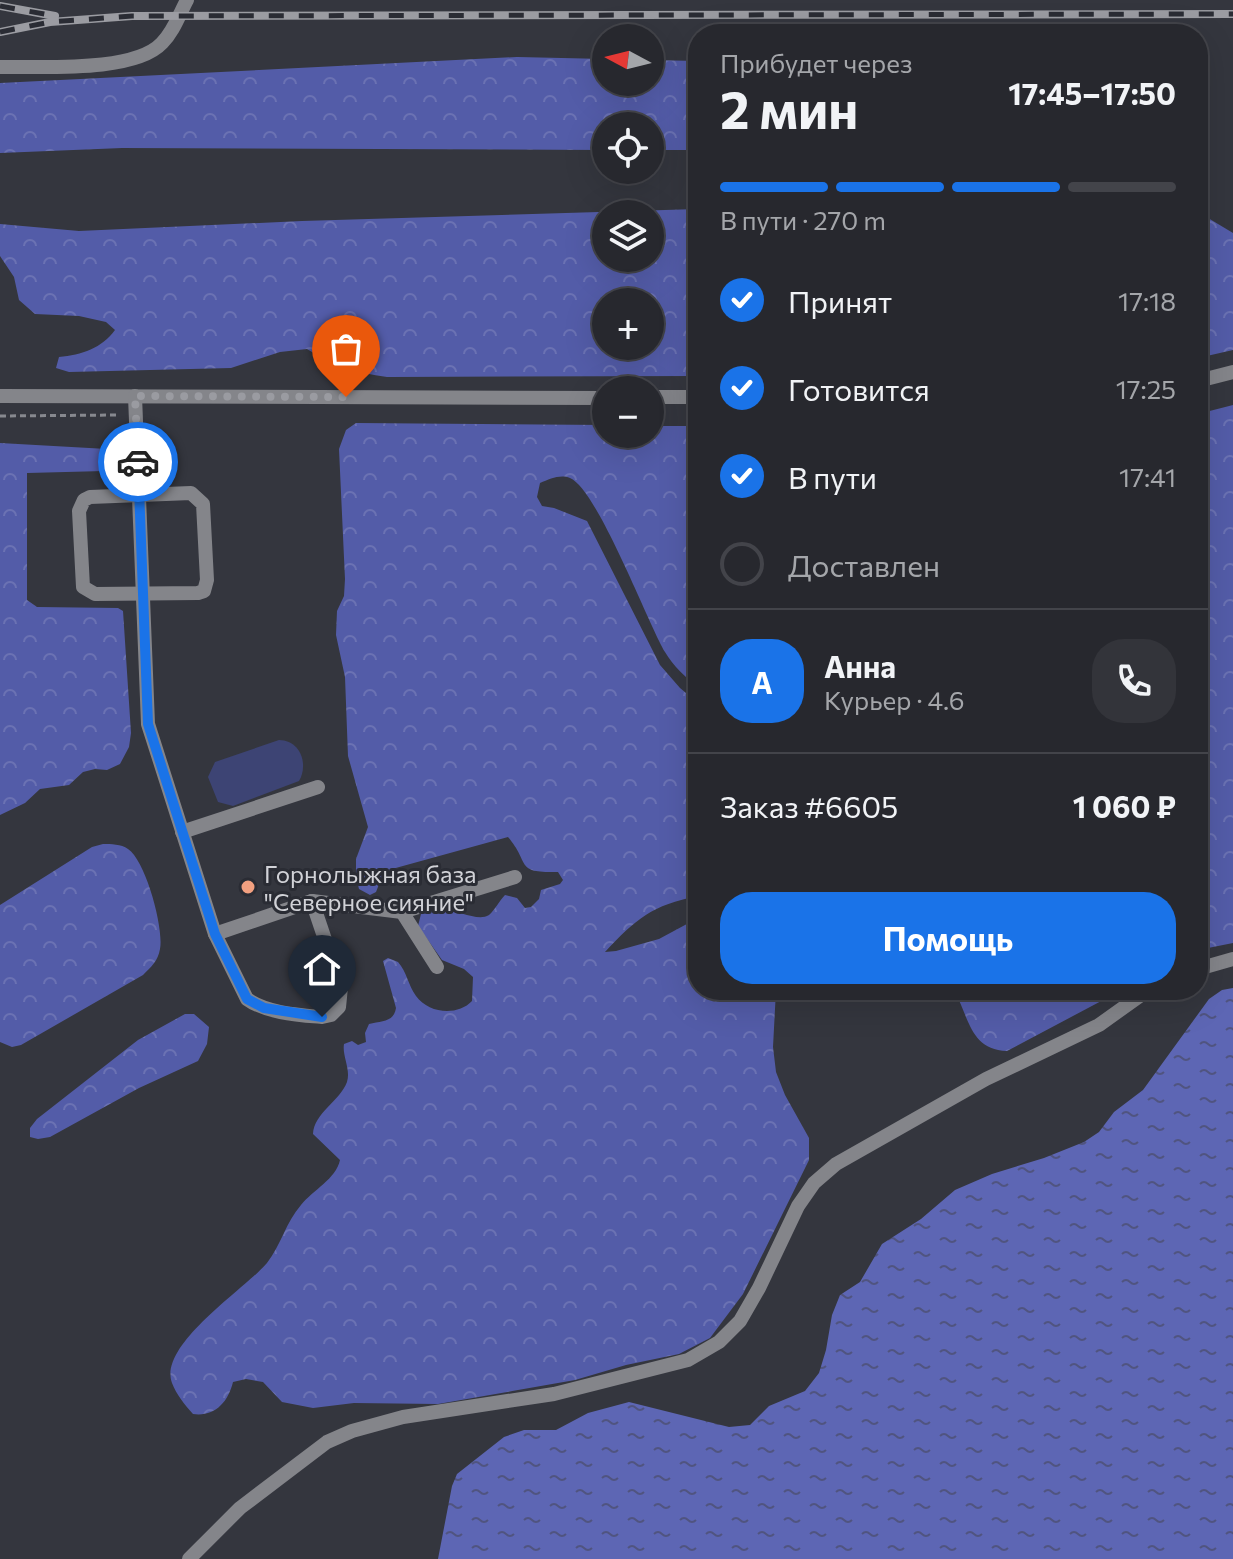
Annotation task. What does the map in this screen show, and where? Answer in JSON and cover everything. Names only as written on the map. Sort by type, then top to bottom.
[{"type":"street","points":[[0,67],[111,63],[140,57],[163,42],[185,2]]},
{"type":"street","points":[[1208,378],[1233,372]]},
{"type":"street","points":[[0,396],[592,398]]},
{"type":"street","points":[[135,396],[148,724],[215,934],[247,999],[252,1003],[264,1008],[328,1017],[339,1007],[341,987],[312,901]]},
{"type":"street","points":[[664,397],[688,397]]},
{"type":"street","points":[[191,493],[200,499],[203,504],[207,580],[204,591],[143,594],[88,592],[82,582],[80,540],[79,511],[84,500],[139,494],[191,493]]},
{"type":"street","points":[[182,832],[318,787]]},
{"type":"street","points":[[215,934],[312,901],[402,912],[515,877]]},
{"type":"street","points":[[402,912],[437,967]]},
{"type":"street","points":[[1208,966],[1233,959]]},
{"type":"street","points":[[189,1559],[251,1499],[327,1442],[352,1431],[403,1417],[554,1394],[688,1360],[719,1342],[740,1321],[798,1206],[814,1183],[836,1164],[986,1079],[1099,1025],[1134,1000]]},
{"type":"path","points":[[0,416],[123,415]]},
{"type":"green space","points":[[517,57],[592,59],[592,96],[664,96],[664,60],[688,61],[688,150],[664,150],[664,112],[592,112],[592,150],[122,148],[0,153],[0,83]]},
{"type":"green space","points":[[688,209],[688,376],[387,377],[345,368],[307,349],[280,352],[231,368],[69,372],[56,368],[59,357],[91,350],[115,330],[106,322],[79,316],[35,314],[19,300],[14,277],[0,256],[0,224],[79,231],[592,212],[592,272],[664,272],[664,210]]},
{"type":"green space","points":[[1208,218],[1233,233],[1233,350],[1208,356]]},
{"type":"green space","points":[[1233,405],[1233,943],[1208,948],[1208,411]]},
{"type":"green space","points":[[356,423],[592,425],[592,448],[664,448],[664,426],[688,426],[688,678],[665,652],[607,530],[581,487],[570,478],[555,478],[540,483],[537,497],[542,506],[587,521],[660,665],[688,695],[688,898],[646,915],[605,952],[659,939],[688,923],[688,1000],[775,1000],[773,1047],[776,1072],[809,1138],[809,1160],[743,1294],[710,1338],[679,1354],[575,1380],[438,1404],[354,1403],[313,1408],[282,1402],[263,1382],[246,1379],[233,1382],[228,1396],[214,1411],[193,1414],[172,1383],[171,1368],[178,1352],[206,1318],[267,1263],[296,1212],[338,1167],[340,1160],[313,1134],[314,1127],[347,1082],[344,1044],[366,1042],[365,1033],[369,1024],[387,1020],[395,1013],[383,961],[388,958],[398,962],[416,996],[428,1006],[452,1011],[466,1006],[472,1001],[473,977],[464,969],[442,960],[418,926],[421,914],[441,910],[483,917],[491,913],[505,895],[517,898],[525,908],[531,907],[539,899],[541,890],[560,884],[563,880],[558,872],[535,871],[525,865],[508,837],[392,869],[381,879],[376,892],[370,895],[359,889],[356,859],[368,827],[348,756],[345,677],[336,635],[337,611],[344,596],[345,579],[339,449],[346,430]]},
{"type":"green space","points":[[0,443],[107,449],[115,457],[112,466],[104,471],[27,473],[27,600],[37,607],[118,608],[123,611],[131,733],[129,747],[120,764],[107,770],[83,772],[69,785],[40,789],[25,803],[0,815]]},
{"type":"green space","points":[[103,844],[128,849],[141,867],[159,927],[158,957],[143,975],[21,1045],[12,1047],[0,1042],[0,905],[92,847]]},
{"type":"green space","points":[[959,1000],[1103,1000],[1007,1051],[985,1045],[968,1021]]},
{"type":"green space","points":[[185,1014],[194,1014],[209,1027],[207,1044],[198,1061],[139,1088],[50,1137],[30,1137],[30,1128],[37,1119],[138,1040]]},
{"type":"shaded area","points":[[279,740],[292,744],[301,754],[303,767],[299,781],[233,806],[218,802],[208,777],[215,762]]},
{"type":"water","points":[[1233,988],[1233,1559],[438,1559],[457,1474],[504,1437],[524,1430],[556,1430],[588,1413],[629,1402],[729,1427],[750,1425],[769,1406],[805,1391],[819,1373],[832,1315],[840,1295],[860,1282],[882,1244],[921,1219],[955,1190],[1084,1142],[1099,1132],[1114,1112],[1143,1090],[1209,999],[1222,990]]},
{"type":"railway","points":[[0,6],[55,16]]},
{"type":"railway","points":[[0,32],[50,22],[132,16],[1233,14]]},
{"type":"way so far","points":[[138,462],[135,396],[346,397]]},
{"type":"place","name":"Горнолыжная база \"Северное сияние\"","points":[[248,887]]},
{"type":"route","points":[[138,462],[148,724],[215,934],[247,999],[252,1003],[264,1008],[322,1017]]}]
